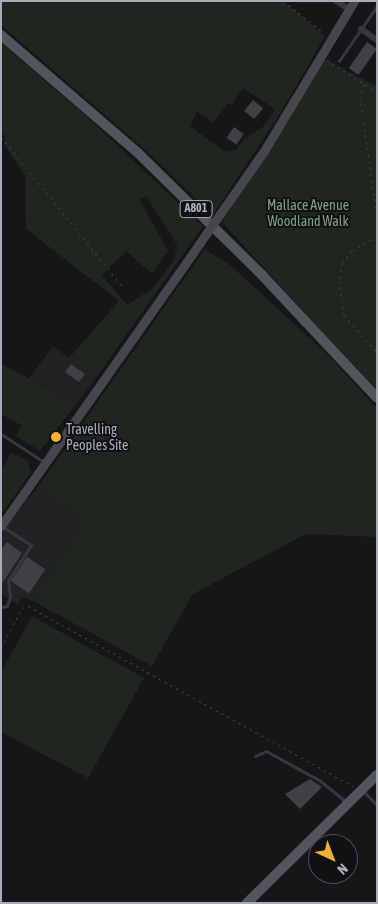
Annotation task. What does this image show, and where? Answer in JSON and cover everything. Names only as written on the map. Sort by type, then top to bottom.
[{"type":"main road","points":[[2,526],[44,462],[264,151],[351,5]]},
{"type":"main road","name":"A801","points":[[1,35],[137,152],[262,275],[377,398]]},
{"type":"main road","points":[[247,903],[377,775]]},
{"type":"street","points":[[336,1],[351,5]]},
{"type":"street","points":[[361,29],[377,40]]},
{"type":"lane","points":[[339,62],[377,6]]},
{"type":"lane","points":[[1,434],[44,462]]},
{"type":"lane","points":[[1,607],[7,606],[10,597],[8,581],[31,545],[2,526]]},
{"type":"lane","points":[[255,756],[266,751],[319,780],[348,804]]},
{"type":"lane","points":[[362,790],[377,805]]},
{"type":"path","points":[[283,1],[330,39]]},
{"type":"path","points":[[320,56],[377,92]]},
{"type":"path","points":[[364,84],[360,96],[377,218]]},
{"type":"path","points":[[1,137],[122,286]]},
{"type":"path","points":[[377,236],[352,251],[342,263],[339,280],[344,315],[377,352]]},
{"type":"path","points":[[1,648],[22,608],[28,606],[362,790]]},
{"type":"shaded area","points":[[53,346],[96,378],[77,403],[29,378]]},
{"type":"shaded area","points":[[40,484],[82,523],[33,601],[22,597],[18,605],[1,594],[1,533]]},
{"type":"green space","points":[[1,1],[282,1],[325,36],[281,112],[213,215],[151,155],[1,25]],"holes":[[[243,88],[275,109],[264,126],[243,140],[236,150],[225,152],[190,126],[197,112],[213,122],[229,103],[232,105]]]},
{"type":"green space","points":[[1,43],[84,114],[203,226],[96,378],[69,358],[119,301],[26,229],[25,176],[4,144],[5,136],[1,133]],"holes":[[[146,196],[177,245],[174,260],[153,288],[127,305],[102,275],[126,251],[152,274],[168,251],[140,200]]]},
{"type":"green space","name":"Mallace Avenue Woodland Walk","points":[[320,56],[377,87],[377,392],[222,222]]},
{"type":"green space","points":[[205,249],[230,265],[326,353],[377,408],[377,537],[306,534],[193,594],[152,666],[33,601],[82,523],[40,484]]},
{"type":"green space","points":[[1,364],[77,403],[40,451],[16,436],[21,425],[1,414]]},
{"type":"green space","points":[[11,453],[27,460],[31,472],[1,515],[1,471]]},
{"type":"green space","points":[[32,616],[144,678],[88,778],[1,732],[1,672]]},
{"type":"building","points":[[367,42],[377,49],[358,75],[349,68]]},
{"type":"building","points":[[253,100],[263,108],[254,119],[244,111]]},
{"type":"building","points":[[234,127],[244,134],[236,145],[227,138]]},
{"type":"building","points":[[71,364],[85,374],[79,382],[65,372]]},
{"type":"building","points":[[7,542],[22,553],[1,585],[1,550]]},
{"type":"building","points":[[27,557],[45,569],[29,593],[11,581]]},
{"type":"building","points":[[310,779],[322,787],[300,809],[285,794]]},
{"type":"place","name":"Travelling Peoples Site","points":[[56,437]]}]
